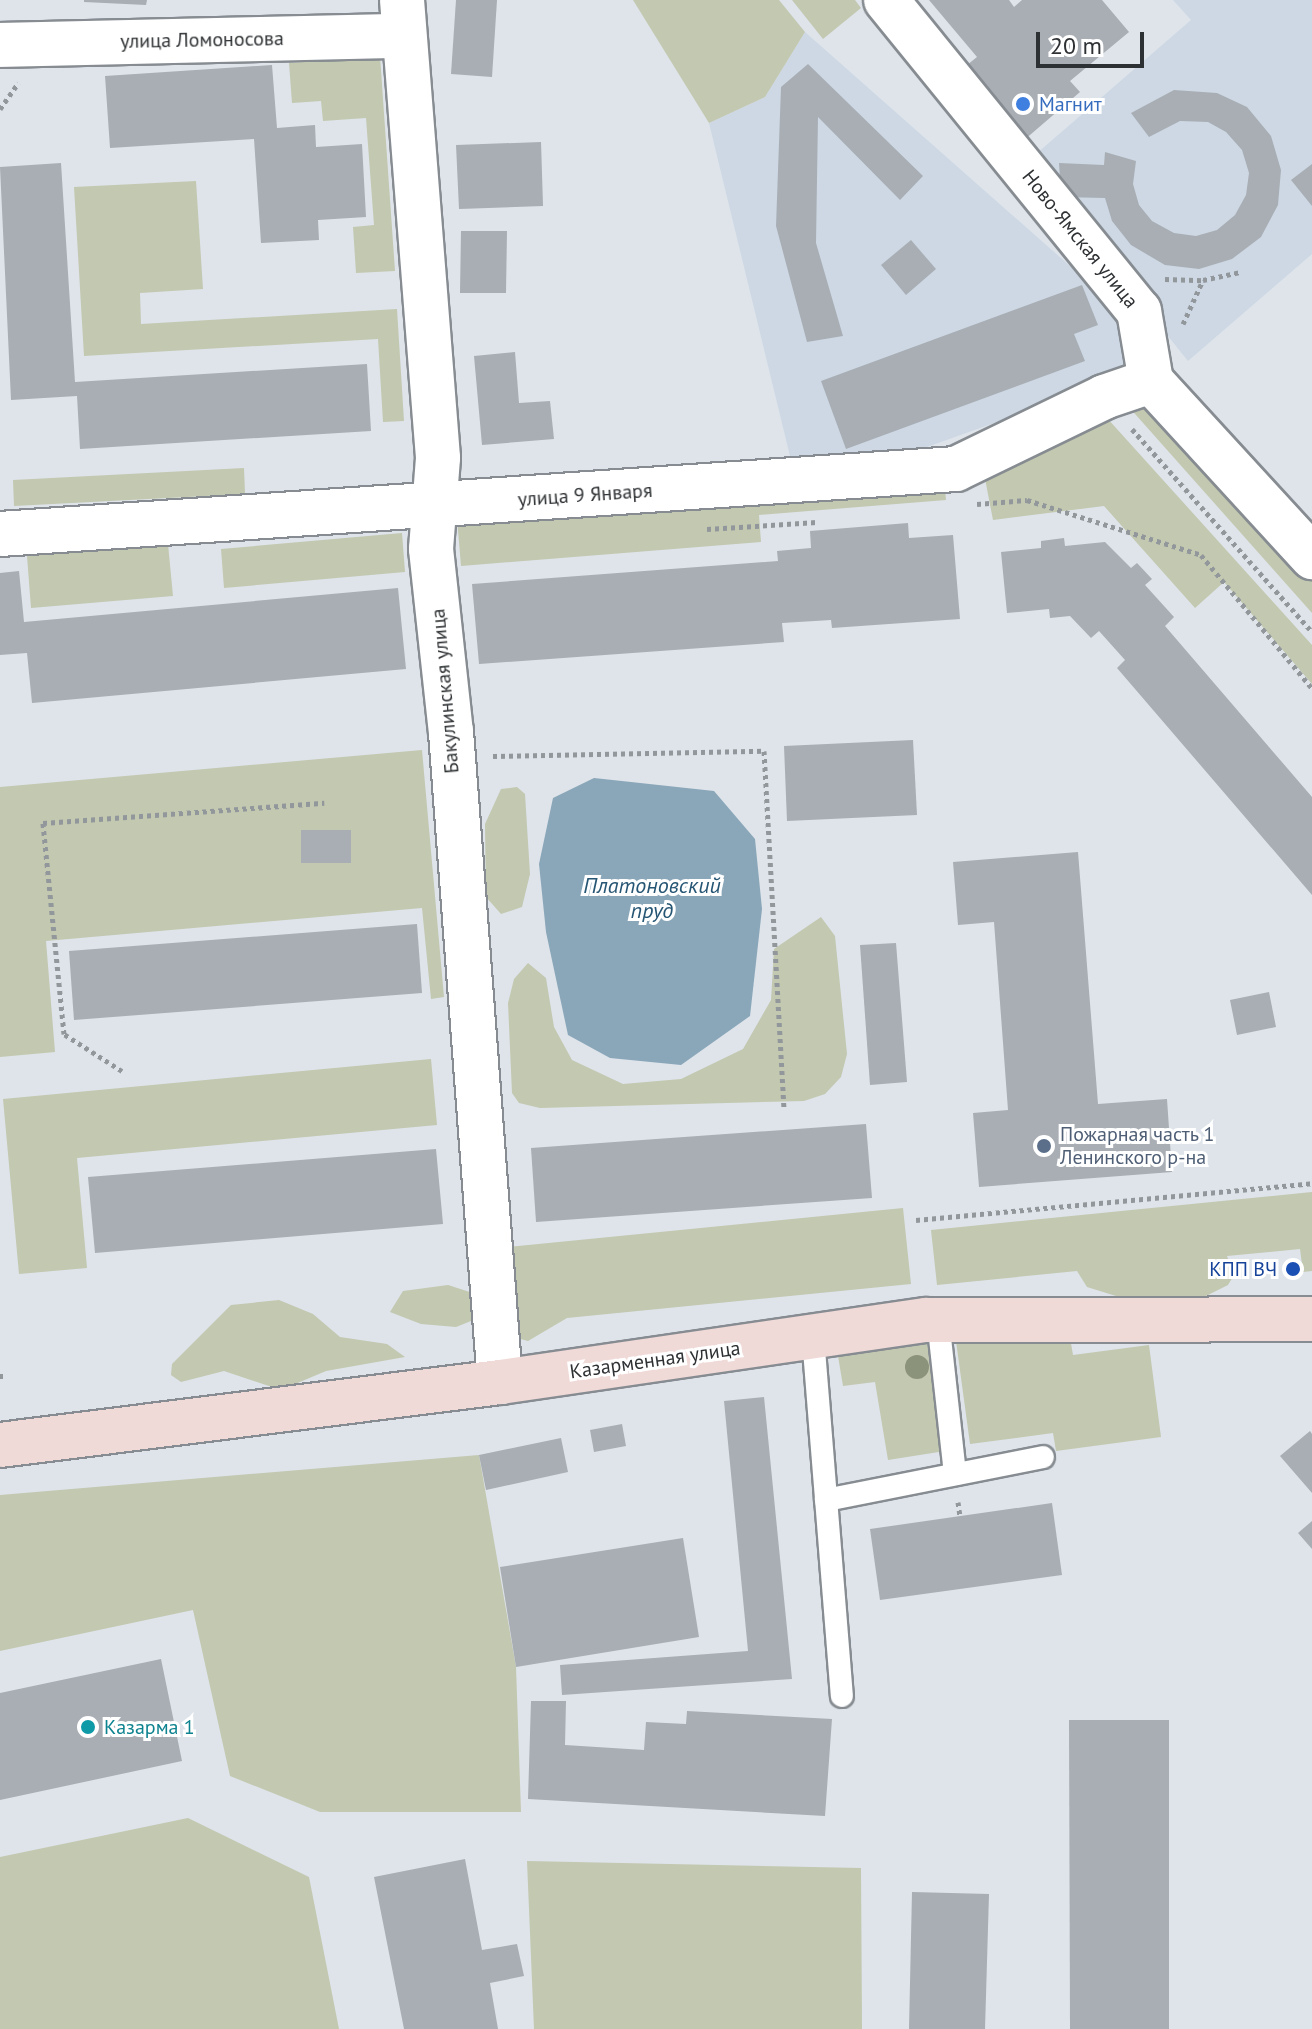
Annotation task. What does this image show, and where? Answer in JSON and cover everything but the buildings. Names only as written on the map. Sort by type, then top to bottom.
[{"type":"street","name":"Ново-Ямская улица","points":[[886,0],[1139,311],[1151,381]]},
{"type":"street","name":"улица Ломоносова","points":[[0,45],[402,18]]},
{"type":"street","name":"Бакулинская улица","points":[[402,18],[438,458],[431,549],[452,756],[500,1382]]},
{"type":"street","name":"улица 9 Января","points":[[0,534],[956,469],[1104,397],[1151,381]]},
{"type":"street","points":[[1151,381],[1312,557]]},
{"type":"street","name":"Казарменная улица","points":[[0,1445],[500,1382],[938,1320],[1312,1319]]},
{"type":"lane","points":[[938,1320],[955,1474]]},
{"type":"lane","points":[[813,1337],[842,1696]]},
{"type":"lane","points":[[826,1500],[1043,1457]]},
{"type":"path","points":[[1105,269],[1203,280],[1241,272]]},
{"type":"path","points":[[1104,397],[1312,632]]},
{"type":"path","points":[[981,506],[1027,500],[1201,555],[1312,688]]},
{"type":"path","points":[[452,756],[764,751],[784,1107]]},
{"type":"path","points":[[122,1071],[64,1034],[43,823],[324,803]]},
{"type":"path","points":[[916,1220],[1312,1183]]},
{"type":"shaded area","points":[[1173,0],[1312,0],[1312,254],[1188,361],[1028,161],[1191,20]]},
{"type":"shaded area","points":[[805,32],[1122,312],[1140,371],[882,463],[790,456],[709,123],[765,97]]},
{"type":"green space","points":[[633,0],[779,0],[805,32],[765,97],[709,123]]},
{"type":"green space","points":[[792,0],[855,0],[861,8],[823,39]]},
{"type":"green space","points":[[380,56],[395,271],[356,273],[353,227],[374,225],[366,118],[323,121],[321,101],[292,103],[289,63]]},
{"type":"green space","points":[[196,181],[203,289],[140,293],[141,324],[397,309],[404,421],[383,422],[378,339],[84,356],[74,187]]},
{"type":"green space","points":[[1147,390],[1312,575],[1312,613],[1128,406]]},
{"type":"green space","points":[[1107,418],[1312,645],[1312,684],[1224,582],[1195,608],[1104,506],[993,520],[982,463]]},
{"type":"green space","points":[[244,468],[245,494],[14,506],[13,480]]},
{"type":"green space","points":[[944,479],[946,500],[759,515],[761,542],[461,566],[457,518]]},
{"type":"green space","points":[[402,533],[405,572],[224,588],[221,549]]},
{"type":"green space","points":[[168,544],[173,596],[31,608],[27,556]]},
{"type":"green space","points":[[422,750],[444,997],[431,999],[422,908],[46,941],[55,1052],[0,1057],[0,787]]},
{"type":"green space","points":[[517,787],[525,794],[530,874],[522,907],[501,914],[486,897],[485,824],[501,789]]},
{"type":"green space","points":[[821,917],[835,936],[847,1054],[841,1077],[825,1094],[804,1101],[540,1108],[519,1103],[512,1093],[508,1003],[514,979],[528,963],[546,978],[554,1027],[572,1060],[623,1084],[681,1079],[743,1049],[771,1000],[774,949]]},
{"type":"green space","points":[[431,1059],[437,1125],[77,1158],[87,1268],[19,1274],[3,1099]]},
{"type":"green space","points":[[1312,1192],[1312,1271],[1303,1272],[1300,1249],[1227,1256],[1234,1275],[1228,1285],[1198,1300],[1129,1300],[1087,1287],[1077,1271],[937,1285],[931,1230]]},
{"type":"green space","points":[[903,1208],[911,1284],[567,1318],[528,1341],[517,1338],[497,1248]]},
{"type":"green space","points":[[448,1285],[479,1295],[486,1315],[456,1327],[421,1324],[390,1312],[403,1291]]},
{"type":"green space","points":[[279,1300],[313,1314],[340,1337],[387,1344],[405,1357],[326,1371],[281,1390],[224,1371],[181,1382],[171,1375],[172,1364],[231,1305]]},
{"type":"green space","points":[[1068,1326],[1073,1355],[1149,1345],[1161,1437],[1056,1451],[1053,1433],[970,1444],[956,1341]]},
{"type":"green space","points":[[925,1330],[945,1451],[888,1460],[875,1382],[843,1386],[836,1344]]},
{"type":"green space","points":[[479,1455],[516,1667],[521,1812],[320,1812],[230,1776],[193,1610],[0,1651],[0,1495]]},
{"type":"green space","points":[[188,1818],[309,1877],[339,2029],[0,2029],[0,1857]]},
{"type":"green space","points":[[527,1861],[861,1868],[862,2029],[534,2029]]},
{"type":"water","name":"Платоновский пруд","points":[[594,778],[714,791],[755,839],[762,909],[750,1016],[681,1065],[610,1058],[568,1035],[546,932],[539,864],[553,798]]},
{"type":"place","name":"Магнит","points":[[1023,104]]},
{"type":"place","name":"Пожарная часть 1 Ленинского р-на","points":[[1044,1146]]},
{"type":"place","name":"КПП ВЧ","points":[[1293,1269]]},
{"type":"place","name":"Казарма 1","points":[[88,1727]]}]
